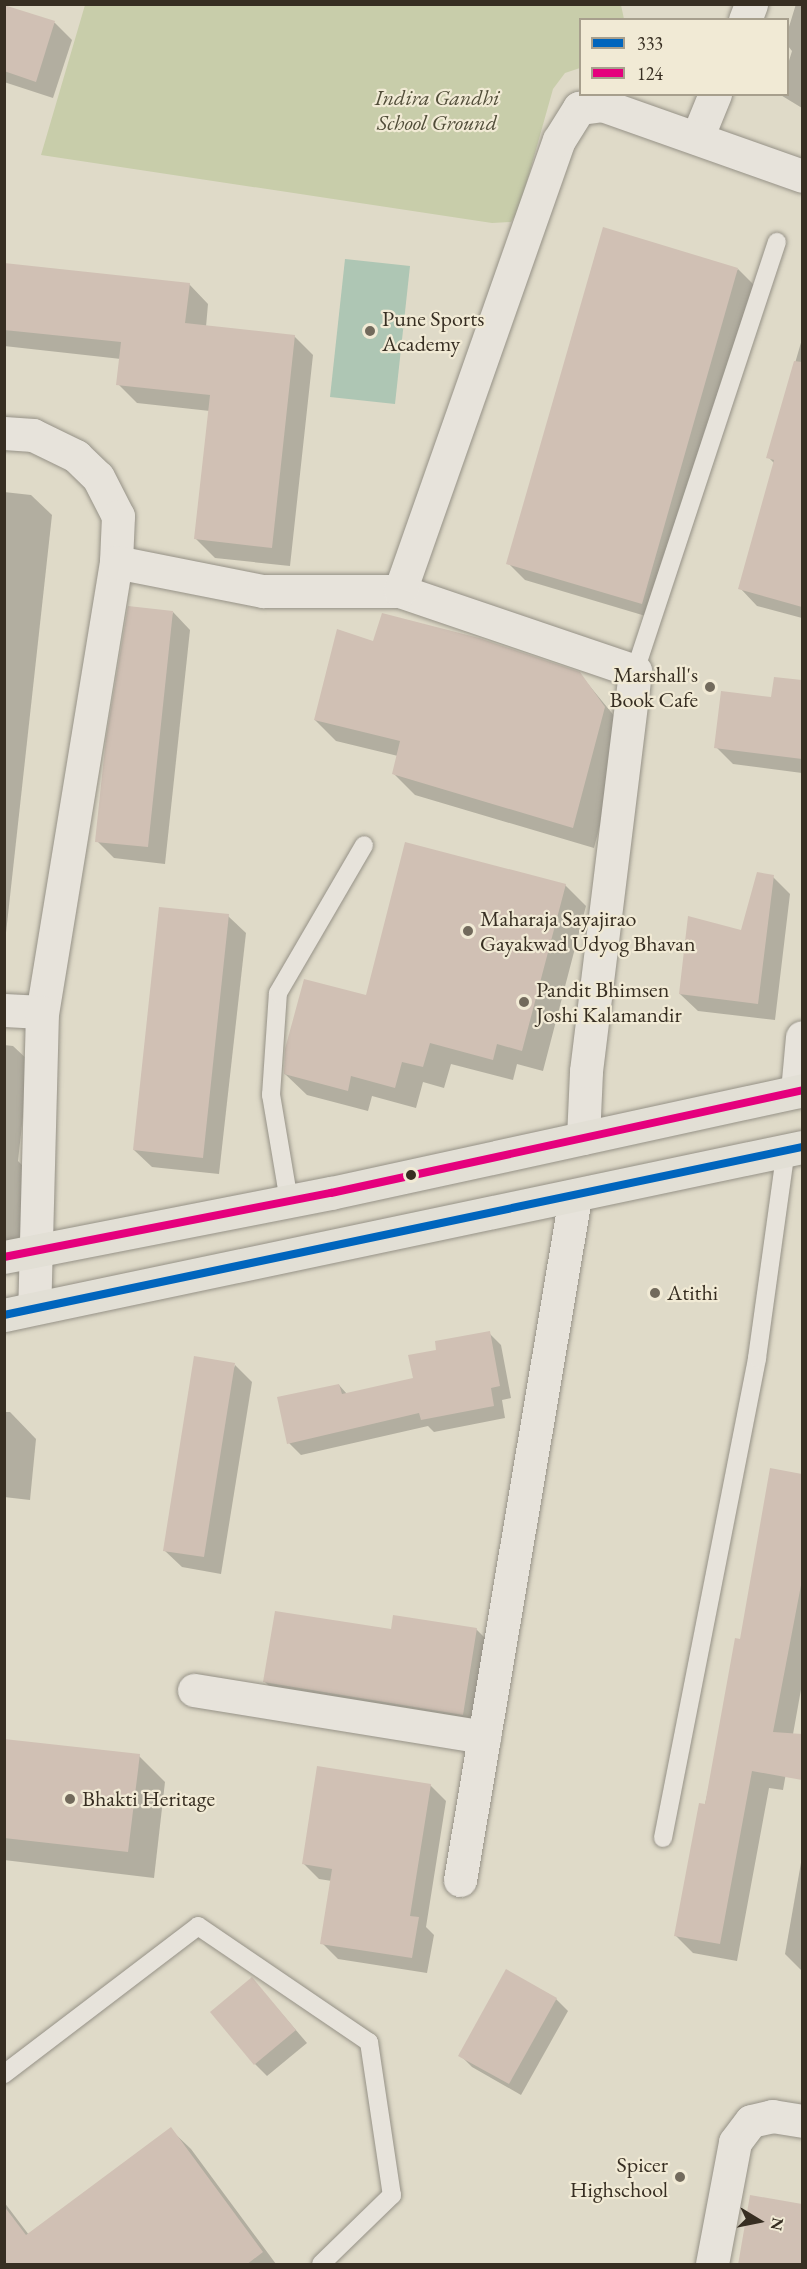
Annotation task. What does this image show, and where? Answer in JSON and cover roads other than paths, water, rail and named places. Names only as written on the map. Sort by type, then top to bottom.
[{"type":"main road","points":[[20,1254],[289,1201],[800,1091]]},
{"type":"main road","points":[[19,1312],[575,1197],[794,1149]]},
{"type":"street","points":[[697,138],[714,96]]},
{"type":"street","points":[[400,591],[559,140],[579,108],[602,105],[802,176]]},
{"type":"street","points":[[4,433],[33,435],[76,456],[98,477],[118,516],[116,562],[42,1012],[20,1254],[19,1312]]},
{"type":"street","points":[[116,562],[263,591],[400,591],[635,671],[586,1071],[583,1138]]},
{"type":"street","points":[[4,1010],[42,1012]]},
{"type":"street","points":[[800,1091],[802,1037]]},
{"type":"street","points":[[460,1880],[575,1197]]},
{"type":"street","points":[[194,1690],[484,1737]]},
{"type":"street","points":[[712,2265],[735,2142],[752,2121],[772,2116],[802,2121]]},
{"type":"lane","points":[[635,671],[777,242]]},
{"type":"lane","points":[[289,1201],[271,1095],[278,993],[364,845]]},
{"type":"lane","points":[[663,1838],[757,1358],[794,1149]]},
{"type":"lane","points":[[4,2074],[198,1926],[369,2042],[392,2195],[321,2265]]},
{"type":"place","name":"Pune Sports Academy","points":[[370,331]]},
{"type":"place","name":"Marshall's Book Cafe","points":[[710,687]]},
{"type":"place","name":"Maharaja Sayajirao Gayakwad Udyog Bhavan","points":[[468,931]]},
{"type":"place","name":"Pandit Bhimsen Joshi Kalamandir","points":[[524,1002]]},
{"type":"place","name":"Atithi","points":[[655,1293]]},
{"type":"place","name":"Bhakti Heritage","points":[[70,1799]]},
{"type":"place","name":"Spicer Highschool","points":[[680,2177]]},
{"type":"park label","name":"Indira Gandhi School Ground","points":[[437,110]]}]
